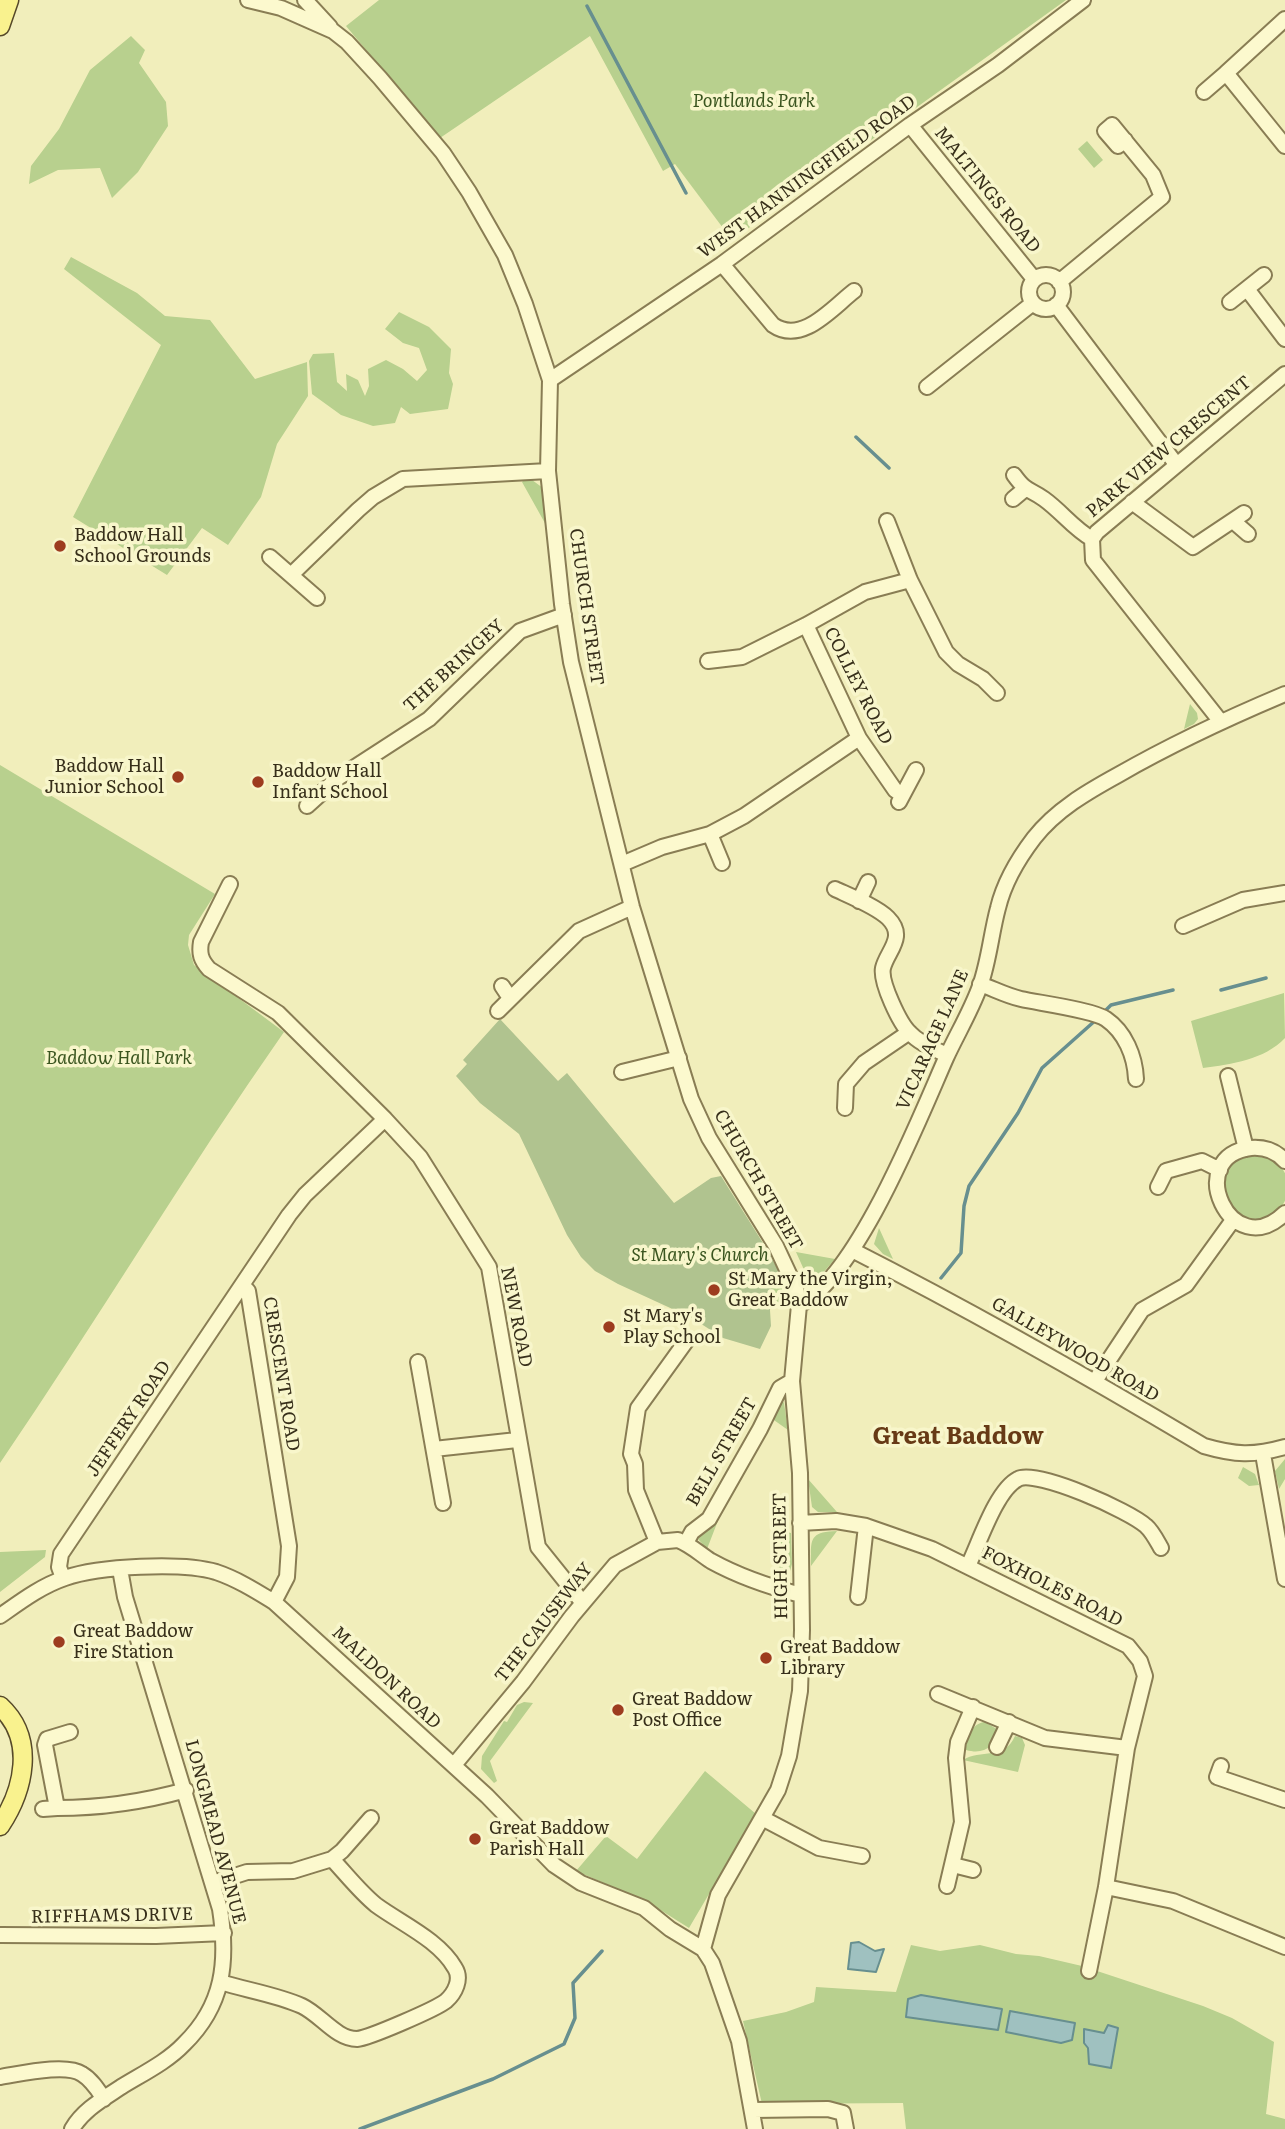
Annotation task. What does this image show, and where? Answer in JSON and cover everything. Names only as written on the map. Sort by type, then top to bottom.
[{"type":"main road","points":[[0,26],[9,0]]},
{"type":"main road","points":[[0,1706],[13,1720],[23,1754],[19,1788],[0,1826]]},
{"type":"street","name":"CHURCH STREET","points":[[248,0],[281,8],[333,31],[372,69],[443,153],[469,192],[505,256],[550,380],[548,471],[564,615],[578,693],[632,907],[691,1100],[709,1138],[776,1246],[793,1282],[799,1305]]},
{"type":"street","points":[[305,0],[333,31]]},
{"type":"street","name":"WEST HANNINGFIELD ROAD","points":[[550,380],[722,264],[910,125],[998,65],[1083,0]]},
{"type":"street","points":[[1203,92],[1285,19]]},
{"type":"street","points":[[1226,73],[1285,146]]},
{"type":"street","name":"MALTINGS ROAD","points":[[910,125],[1034,279]]},
{"type":"street","points":[[927,387],[1033,303],[1044,309],[1056,305],[1062,294],[1059,282],[1162,197],[1153,175],[1125,141]]},
{"type":"street","points":[[722,264],[781,331],[791,332],[805,328],[854,291]]},
{"type":"street","name":"MALTINGS ROAD","points":[[1034,279],[1047,275],[1059,282]]},
{"type":"street","points":[[1230,302],[1264,275]]},
{"type":"street","name":"MALTINGS ROAD","points":[[1033,303],[1029,291],[1034,279]]},
{"type":"street","points":[[1247,289],[1285,339]]},
{"type":"street","points":[[1056,305],[1176,464]]},
{"type":"street","name":"PARK VIEW CRESCENT","points":[[1220,722],[1093,560],[1092,539],[1176,464],[1285,374]]},
{"type":"street","points":[[291,575],[373,497],[405,485],[413,477],[548,471]]},
{"type":"street","points":[[1014,475],[1019,494],[1044,499],[1076,530],[1092,539]]},
{"type":"street","points":[[1132,502],[1193,547],[1238,517],[1248,534]]},
{"type":"street","points":[[887,521],[909,580],[946,652],[958,664],[983,679],[997,693]]},
{"type":"street","points":[[270,557],[317,598]]},
{"type":"street","points":[[708,661],[742,657],[865,593],[909,580]]},
{"type":"street","name":"THE BRINGEY","points":[[307,806],[338,778],[429,719],[520,631],[564,615]]},
{"type":"street","name":"COLLEY ROAD","points":[[806,625],[859,738],[900,799],[916,769]]},
{"type":"street","name":"VICARAGE LANE","points":[[852,1250],[906,1146],[969,1013],[981,984],[998,906],[1009,878],[1035,836],[1066,806],[1139,762],[1285,694]]},
{"type":"street","points":[[622,864],[662,847],[710,834],[744,816],[859,738]]},
{"type":"street","points":[[710,834],[722,863]]},
{"type":"street","points":[[859,901],[868,882]]},
{"type":"street","name":"NEW ROAD","points":[[230,884],[201,942],[202,961],[209,969],[278,1013],[385,1119],[420,1157],[489,1267],[517,1440],[538,1547],[583,1603]]},
{"type":"street","points":[[835,889],[888,918],[895,930],[894,949],[883,967],[883,977],[891,1001],[908,1032],[947,1055]]},
{"type":"street","points":[[1192,927],[1243,900],[1282,894]]},
{"type":"street","points":[[498,1012],[506,992],[579,932],[632,907]]},
{"type":"street","points":[[981,984],[1017,998],[1100,1016],[1125,1039],[1139,1070]]},
{"type":"street","points":[[845,1108],[846,1084],[863,1063],[908,1032]]},
{"type":"street","points":[[622,1072],[679,1058]]},
{"type":"street","points":[[1228,1076],[1246,1149]]},
{"type":"street","name":"CRESCENT ROAD","points":[[274,1602],[286,1577],[289,1546],[248,1291],[243,1286],[305,1195],[385,1119]]},
{"type":"street","points":[[1283,1155],[1258,1147],[1235,1153],[1220,1170],[1217,1181],[1219,1202],[1233,1220],[1259,1227],[1284,1216]]},
{"type":"street","points":[[1158,1187],[1166,1171],[1190,1164],[1202,1161],[1220,1170]]},
{"type":"street","points":[[1095,1381],[1142,1310],[1186,1285],[1233,1220]]},
{"type":"street","points":[[799,1305],[808,1300],[843,1266],[852,1250]]},
{"type":"street","name":"GALLEYWOOD ROAD","points":[[852,1250],[918,1283],[1095,1381],[1204,1446],[1234,1454],[1263,1454],[1285,1447]]},
{"type":"street","name":"JEFFERY ROAD","points":[[63,1578],[59,1567],[61,1554],[243,1286]]},
{"type":"street","name":"HIGH STREET","points":[[703,1949],[718,1895],[778,1790],[789,1756],[800,1691],[800,1473],[792,1381],[799,1305]]},
{"type":"street","points":[[687,1340],[638,1408],[631,1454],[635,1464],[636,1490],[657,1542],[678,1539],[710,1560],[742,1576],[801,1595]]},
{"type":"street","points":[[418,1362],[443,1503]]},
{"type":"street","name":"BELL STREET","points":[[686,1543],[692,1532],[709,1519],[780,1388],[792,1381]]},
{"type":"street","points":[[434,1449],[517,1440]]},
{"type":"street","points":[[1263,1454],[1285,1579]]},
{"type":"street","points":[[968,1566],[999,1501],[1009,1485],[1020,1477],[1031,1476],[1074,1489],[1120,1510],[1147,1526],[1161,1548]]},
{"type":"street","name":"FOXHOLES ROAD","points":[[800,1523],[836,1521],[866,1526],[932,1549],[1128,1646],[1140,1661],[1144,1676],[1127,1748],[1106,1887],[1089,1971]]},
{"type":"street","points":[[858,1597],[866,1526]]},
{"type":"street","name":"THE CAUSEWAY","points":[[454,1765],[615,1565],[657,1542]]},
{"type":"street","name":"MALDON ROAD","points":[[1,1616],[37,1591],[78,1574],[120,1569],[182,1567],[216,1572],[241,1583],[274,1602],[488,1796],[554,1865],[581,1883],[644,1908],[703,1949]]},
{"type":"street","name":"LONGMEAD AVENUE","points":[[72,2129],[85,2113],[182,2046],[202,2022],[220,1982],[224,1965],[224,1933],[213,1883],[125,1597],[120,1569]]},
{"type":"street","points":[[938,1694],[1045,1738],[1127,1748]]},
{"type":"street","points":[[947,1886],[962,1822],[956,1758],[958,1742],[973,1707]]},
{"type":"street","points":[[997,1747],[1009,1722]]},
{"type":"street","points":[[70,1732],[47,1739],[44,1745],[50,1808],[117,1804],[186,1790]]},
{"type":"street","points":[[1220,1766],[1217,1777],[1285,1801]]},
{"type":"street","points":[[213,1883],[247,1872],[293,1871],[332,1859],[371,1818]]},
{"type":"street","points":[[762,1818],[820,1848],[862,1856]]},
{"type":"street","points":[[220,1982],[303,2007],[343,2035],[356,2039],[372,2035],[445,2002],[455,1990],[459,1979],[452,1963],[436,1947],[375,1904],[332,1859]]},
{"type":"street","points":[[953,1865],[973,1870]]},
{"type":"street","points":[[1106,1887],[1173,1901],[1285,1947]]},
{"type":"street","name":"RIFFHAMS DRIVE","points":[[0,1936],[224,1933]]},
{"type":"street","points":[[703,1949],[712,1963],[739,2041],[755,2129]]},
{"type":"street","points":[[0,2077],[75,2070],[92,2082],[104,2099]]},
{"type":"street","points":[[753,2110],[828,2109],[843,2113],[846,2129]]},
{"type":"green space","name":"Pontlands Park","points":[[379,0],[1066,0],[732,240],[675,164],[663,171],[590,36],[440,138],[346,26]]},
{"type":"green space","points":[[131,36],[145,50],[139,63],[166,102],[168,126],[138,172],[112,198],[100,168],[58,170],[29,184],[31,166],[59,129],[90,70]]},
{"type":"green space","points":[[1087,141],[1103,160],[1094,168],[1078,149]]},
{"type":"green space","points":[[71,257],[137,293],[165,316],[210,320],[255,379],[307,362],[308,396],[277,444],[261,497],[228,545],[202,528],[167,575],[73,517],[161,345],[64,269]]},
{"type":"green space","points":[[399,312],[429,327],[451,349],[449,373],[453,384],[448,409],[410,414],[401,407],[395,423],[373,426],[341,415],[312,394],[309,361],[313,354],[334,353],[337,382],[347,391],[346,374],[358,380],[365,396],[369,386],[368,369],[386,360],[417,381],[427,370],[419,348],[403,343],[385,329]]},
{"type":"green space","points":[[532,480],[543,488],[546,525],[522,482]]},
{"type":"green space","points":[[1190,704],[1198,719],[1184,729]]},
{"type":"green space","name":"Baddow Hall Park","points":[[0,765],[215,894],[189,935],[188,945],[194,965],[284,1032],[0,1463]]},
{"type":"green space","points":[[1284,993],[1285,1038],[1257,1056],[1236,1063],[1203,1068],[1191,1021]]},
{"type":"green space","name":"St Mary's Church","points":[[500,1019],[558,1081],[567,1073],[674,1203],[711,1178],[721,1176],[779,1272],[774,1274],[771,1326],[760,1349],[723,1338],[692,1318],[595,1271],[581,1257],[567,1235],[519,1134],[480,1103],[456,1076],[467,1064],[463,1060]]},
{"type":"green space","points":[[1255,1154],[1278,1164],[1288,1187],[1278,1210],[1255,1220],[1232,1210],[1222,1187],[1232,1164]]},
{"type":"green space","points":[[879,1228],[893,1259],[883,1254],[874,1244]]},
{"type":"green space","points":[[796,1252],[835,1259],[822,1274],[813,1278],[805,1272]]},
{"type":"green space","points":[[779,1272],[782,1307],[770,1305],[774,1273]]},
{"type":"green space","points":[[781,1398],[784,1403],[788,1430],[771,1418]]},
{"type":"green space","points":[[1285,1459],[1285,1479],[1279,1489],[1275,1471]]},
{"type":"green space","points":[[1243,1467],[1255,1474],[1259,1485],[1249,1486],[1238,1478]]},
{"type":"green space","points":[[808,1479],[837,1512],[818,1512],[812,1507]]},
{"type":"green space","points":[[717,1516],[719,1518],[707,1549],[698,1539],[711,1527]]},
{"type":"green space","points":[[781,1531],[791,1533],[792,1564],[790,1571],[779,1577]]},
{"type":"green space","points":[[837,1531],[811,1566],[813,1539],[821,1533]]},
{"type":"green space","points":[[46,1550],[45,1557],[0,1592],[0,1552]]},
{"type":"green space","points":[[524,1702],[533,1703],[490,1761],[497,1781],[494,1783],[481,1769],[482,1756],[504,1721],[507,1722],[517,1705]]},
{"type":"green space","points":[[985,1722],[1000,1731],[995,1741],[983,1750],[966,1750],[971,1732],[977,1725]]},
{"type":"green space","points":[[1015,1736],[1022,1738],[1025,1745],[1018,1772],[963,1760],[999,1751],[1011,1743]]},
{"type":"green space","points":[[705,1771],[756,1814],[689,1928],[646,1901],[576,1871],[606,1836],[637,1859]]},
{"type":"green space","points":[[911,1945],[940,1951],[980,1945],[1016,1954],[1039,1956],[1082,1966],[1232,2018],[1274,2042],[1266,2114],[1285,2119],[1285,2129],[906,2129],[903,2103],[762,2104],[743,2021],[786,2012],[814,2002],[816,1987],[896,1992]]},
{"type":"water","points":[[859,1942],[875,1951],[884,1949],[876,1972],[848,1969],[851,1943]]},
{"type":"water","points":[[921,1995],[1002,2009],[998,2030],[906,2017],[908,1999]]},
{"type":"water","points":[[1010,2011],[1075,2023],[1072,2040],[1061,2043],[1006,2032]]},
{"type":"water","points":[[1108,2025],[1118,2028],[1111,2068],[1089,2064],[1084,2029],[1104,2033]]},
{"type":"waterway","points":[[587,6],[686,193]]},
{"type":"waterway","points":[[856,437],[889,468]]},
{"type":"waterway","points":[[1221,990],[1266,978]]},
{"type":"waterway","points":[[1103,1013],[1111,1005],[1173,990]]},
{"type":"waterway","points":[[941,1278],[961,1253],[964,1206],[969,1186],[1018,1113],[1042,1068],[1097,1019]]},
{"type":"waterway","points":[[360,2129],[493,2079],[564,2044],[575,2018],[573,1983],[602,1951]]},
{"type":"place","name":"Baddow Hall School Grounds","points":[[60,546]]},
{"type":"place","name":"Baddow Hall Junior School","points":[[178,777]]},
{"type":"place","name":"Baddow Hall Infant School","points":[[258,782]]},
{"type":"place","name":"St Mary the Virgin, Great Baddow","points":[[714,1290]]},
{"type":"place","name":"St Mary's Play School","points":[[609,1327]]},
{"type":"place","name":"Great Baddow Fire Station","points":[[59,1642]]},
{"type":"place","name":"Great Baddow Library","points":[[766,1658]]},
{"type":"place","name":"Great Baddow Post Office","points":[[618,1710]]},
{"type":"place","name":"Great Baddow Parish Hall","points":[[475,1839]]},
{"type":"district","name":"Great Baddow","points":[[958,1437]]}]
